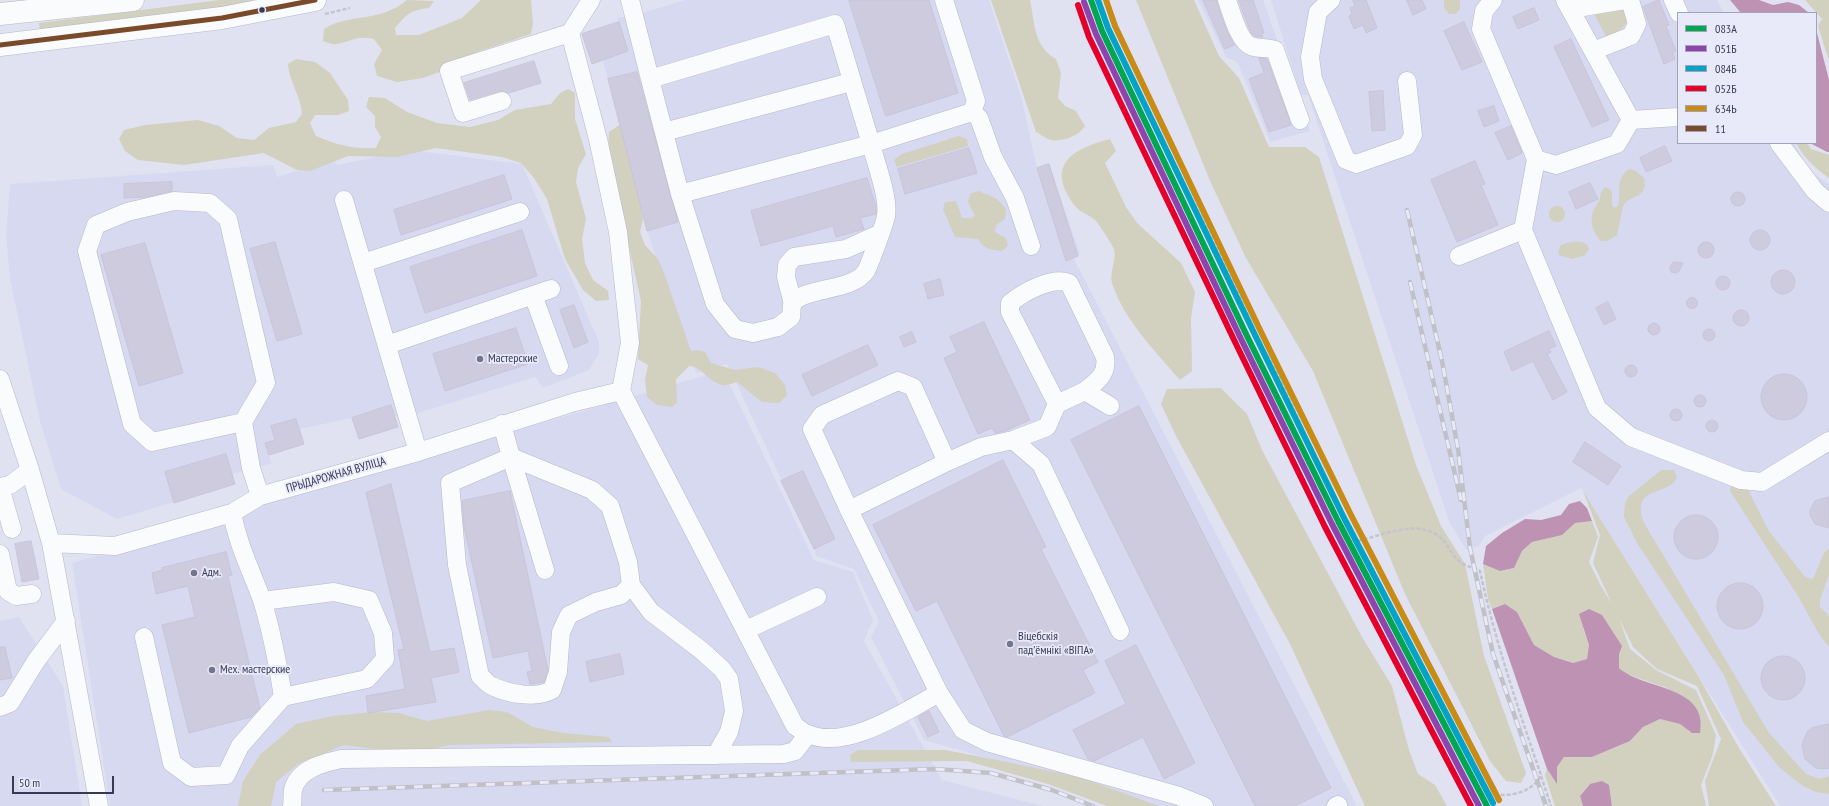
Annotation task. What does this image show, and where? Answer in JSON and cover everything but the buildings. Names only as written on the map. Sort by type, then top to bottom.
[{"type":"main road","points":[[0,14],[134,0]]},
{"type":"main road","points":[[3,46],[222,18],[314,0]]},
{"type":"street","points":[[502,101],[463,113],[449,71],[570,33],[591,0]]},
{"type":"street","points":[[630,0],[680,194],[715,304],[735,329],[753,333],[778,327],[791,317],[793,304],[786,277],[787,265],[794,257],[846,249],[879,234]]},
{"type":"street","points":[[944,0],[976,101],[972,112]]},
{"type":"street","points":[[1227,0],[1242,40],[1250,46],[1267,47],[1275,50],[1300,120]]},
{"type":"street","points":[[1331,0],[1318,12],[1310,57],[1313,79],[1346,160],[1356,164],[1406,146],[1413,134],[1407,81]]},
{"type":"street","points":[[1493,0],[1484,11],[1481,29],[1536,159],[1523,230],[1597,408],[1631,437],[1741,480],[1762,482],[1829,441]]},
{"type":"street","points":[[1625,0],[1568,4],[1631,120]]},
{"type":"street","points":[[1593,50],[1631,36],[1636,24],[1630,0]]},
{"type":"street","points":[[1673,0],[1679,12]]},
{"type":"street","points":[[650,79],[835,24],[851,82],[871,144],[885,197],[886,216],[866,272],[853,281],[831,289],[800,296],[793,304]]},
{"type":"street","points":[[570,33],[598,139],[618,232],[630,343],[621,391],[795,726],[808,734],[827,738],[855,734],[880,726],[939,693]]},
{"type":"street","points":[[664,132],[851,82]]},
{"type":"street","points":[[680,194],[871,144],[972,112]]},
{"type":"street","points":[[972,112],[979,118],[993,157],[1015,198],[1031,246]]},
{"type":"street","points":[[1631,120],[1677,117]]},
{"type":"street","points":[[1536,159],[1556,165],[1617,144],[1631,120]]},
{"type":"street","points":[[1780,144],[1815,191],[1829,203]]},
{"type":"street","points":[[344,200],[418,452]]},
{"type":"street","points":[[243,422],[152,442],[132,424],[87,252],[96,225],[127,212],[174,201],[210,203],[228,219],[266,383],[243,422],[251,468],[260,496]]},
{"type":"street","points":[[363,263],[520,212]]},
{"type":"street","points":[[1459,256],[1523,230]]},
{"type":"street","points":[[849,510],[981,447],[1013,440],[1047,426],[1057,404],[1085,391],[1102,378],[1106,364],[1105,357],[1069,283],[1062,280],[1052,281],[1017,297],[1010,303],[1010,312],[1057,404]]},
{"type":"street","points":[[387,345],[551,289]]},
{"type":"street","points":[[533,295],[558,366]]},
{"type":"street","points":[[0,379],[30,470],[51,544],[99,806]]},
{"type":"street","points":[[947,462],[913,387],[898,381],[822,415],[812,429],[849,510],[939,693],[963,730],[986,742],[1179,796],[1204,806]]},
{"type":"street","name":"ПРЫДАРОЖНАЯ ВУЛІЦА","points":[[51,544],[115,546],[232,513],[260,496],[418,452],[502,424],[621,391]]},
{"type":"street","points":[[1085,391],[1110,406]]},
{"type":"street","points":[[502,424],[545,570]]},
{"type":"street","points":[[1013,440],[1041,464],[1120,631]]},
{"type":"street","points":[[631,585],[621,594],[596,602],[569,615],[561,632],[558,672],[552,690],[544,694],[511,693],[490,686],[480,676],[457,565],[450,483],[511,457],[592,490],[610,506],[628,562],[631,585],[651,612],[701,650],[722,669],[730,679],[734,711],[729,732],[716,755]]},
{"type":"street","points":[[12,529],[1,495],[10,485],[30,470]]},
{"type":"street","points":[[232,513],[237,537],[262,601],[276,656],[283,697]]},
{"type":"street","points":[[0,554],[8,591],[16,596],[32,594]]},
{"type":"street","points":[[144,637],[172,763],[191,777],[226,775],[240,746],[283,697],[367,678],[385,659],[383,633],[369,600],[334,592],[262,601]]},
{"type":"street","points":[[746,630],[817,597]]},
{"type":"street","points":[[0,707],[10,703],[36,661],[66,621]]},
{"type":"street","points":[[292,806],[293,789],[302,774],[321,763],[341,759],[784,754],[795,751],[808,734]]},
{"type":"path","points":[[1107,0],[1121,36],[1252,324],[1258,345],[1266,352],[1277,372],[1311,447],[1358,541],[1495,806]]},
{"type":"path","points":[[1358,541],[1405,529],[1423,529],[1442,538],[1458,561],[1480,571],[1492,625],[1551,806]]},
{"type":"path","points":[[1488,792],[1499,796],[1516,794],[1538,782],[1541,776]]},
{"type":"shaded area","points":[[220,0],[272,0],[253,4],[40,31],[39,23]]},
{"type":"shaded area","points":[[407,0],[434,1],[429,8],[417,10],[406,16],[395,28],[396,35],[419,35],[462,18],[481,0],[531,0],[533,23],[531,34],[477,52],[442,71],[423,78],[397,82],[377,76],[374,64],[382,50],[374,39],[358,38],[334,44],[323,41],[324,29],[334,24],[386,12]]},
{"type":"shaded area","points":[[685,0],[989,0],[1021,96],[1037,168],[1049,164],[1080,254],[1074,259],[1356,804],[1355,806],[1156,806],[924,740],[871,637],[879,621],[854,569],[816,556],[727,364],[696,373],[647,231],[603,61],[592,64],[582,34],[619,22],[617,18],[633,16]]},
{"type":"shaded area","points":[[991,0],[1030,0],[1034,25],[1039,41],[1048,54],[1056,59],[1061,73],[1058,98],[1065,106],[1076,111],[1085,126],[1079,133],[1070,138],[1055,140],[1049,139],[1036,132]]},
{"type":"shaded area","points":[[1136,0],[1194,0],[1219,56],[1239,78],[1269,147],[1305,147],[1319,157],[1416,465],[1441,526],[1465,564],[1484,656],[1526,773],[1521,783],[1506,781],[1490,761],[1405,594],[1313,371],[1246,258],[1211,183]]},
{"type":"shaded area","points":[[1198,0],[1263,0],[1310,131],[1270,142],[1238,63],[1226,57]]},
{"type":"shaded area","points":[[1271,0],[1717,0],[1723,12],[1677,12],[1677,144],[1795,144],[1810,171],[1829,184],[1829,806],[1780,806],[1581,488],[1485,536],[1479,546],[1466,550],[1449,521],[1308,95],[1301,95]]},
{"type":"shaded area","points":[[1444,0],[1460,0],[1460,9],[1455,14],[1449,14],[1444,8]]},
{"type":"shaded area","points":[[1730,0],[1759,0],[1773,5],[1788,2],[1799,5],[1808,12],[1740,12]]},
{"type":"shaded area","points":[[1805,0],[1829,0],[1829,61],[1818,26],[1821,20],[1823,20]]},
{"type":"shaded area","points":[[1621,8],[1627,18],[1626,22],[1621,29],[1607,38],[1593,12]]},
{"type":"shaded area","points":[[1817,33],[1829,80],[1829,152],[1812,144],[1817,144]]},
{"type":"shaded area","points":[[296,59],[315,62],[330,73],[348,100],[349,111],[338,115],[315,115],[310,123],[316,136],[331,142],[353,147],[376,148],[381,137],[375,127],[375,116],[366,107],[369,97],[385,98],[407,112],[437,123],[470,127],[498,120],[515,110],[551,104],[560,93],[568,89],[575,93],[575,119],[586,154],[578,168],[576,182],[586,219],[582,239],[585,263],[593,280],[608,291],[609,300],[596,301],[583,290],[565,259],[547,199],[534,178],[521,163],[502,157],[436,148],[397,157],[348,156],[310,171],[297,170],[264,153],[184,165],[138,160],[125,151],[119,139],[124,130],[145,125],[198,120],[219,126],[237,138],[254,140],[269,128],[296,122],[302,114],[301,107],[290,77],[288,64]]},
{"type":"shaded area","points":[[622,123],[638,189],[643,219],[640,232],[645,245],[658,259],[663,270],[691,351],[698,350],[705,352],[711,363],[735,370],[758,367],[775,373],[785,385],[787,395],[779,403],[762,402],[737,382],[722,385],[713,381],[698,369],[689,366],[676,379],[677,403],[672,407],[657,405],[647,397],[645,380],[648,365],[638,359],[641,301],[608,153],[609,132]]},
{"type":"shaded area","points":[[959,136],[967,139],[968,146],[897,167],[894,160],[902,154]]},
{"type":"shaded area","points":[[1110,139],[1116,151],[1105,163],[1126,207],[1137,223],[1181,263],[1195,292],[1191,318],[1192,371],[1180,380],[1141,334],[1124,310],[1117,297],[1111,279],[1115,257],[1114,249],[1096,221],[1076,207],[1067,193],[1062,180],[1062,170],[1066,161],[1074,154],[1096,143]]},
{"type":"shaded area","points":[[1797,144],[1808,144],[1811,149],[1829,155],[1829,178],[1810,162]]},
{"type":"shaded area","points":[[410,150],[522,164],[599,342],[599,353],[589,370],[543,388],[535,377],[408,416],[395,416],[398,427],[359,439],[352,418],[300,429],[304,444],[269,455],[272,463],[232,474],[235,484],[117,519],[61,489],[40,421],[10,279],[6,235],[10,184],[273,165],[277,177],[334,160],[337,165]]},
{"type":"shaded area","points":[[1629,169],[1636,171],[1644,178],[1644,190],[1626,202],[1623,206],[1617,235],[1608,241],[1601,241],[1593,228],[1593,211],[1599,201],[1602,191],[1606,187],[1612,191],[1612,205],[1614,208],[1618,206],[1620,182],[1624,173]]},
{"type":"shaded area","points":[[979,191],[997,199],[1006,209],[1005,219],[996,225],[995,232],[1006,238],[1008,246],[1002,251],[988,248],[978,239],[955,237],[943,209],[945,202],[956,201],[962,218],[971,218],[975,216],[968,202],[970,194]]},
{"type":"shaded area","points":[[1557,206],[1564,211],[1565,214],[1560,221],[1557,222],[1550,217],[1549,214],[1554,207]]},
{"type":"shaded area","points":[[1571,242],[1584,243],[1589,249],[1585,255],[1572,259],[1559,255],[1558,252],[1561,245]]},
{"type":"shaded area","points":[[723,370],[814,560],[853,572],[873,620],[864,641],[942,780],[1043,806],[110,806],[72,563],[218,521],[254,507]]},
{"type":"shaded area","points":[[1221,388],[1247,414],[1262,450],[1362,637],[1392,686],[1409,750],[1418,774],[1435,785],[1447,806],[1365,806],[1290,644],[1176,436],[1161,404],[1167,389]]},
{"type":"shaded area","points":[[1661,470],[1674,470],[1677,477],[1668,487],[1644,498],[1641,504],[1641,516],[1644,523],[1769,733],[1806,774],[1819,779],[1829,776],[1829,794],[1816,792],[1803,786],[1780,768],[1743,722],[1724,675],[1637,543],[1624,517],[1625,503],[1628,497]]},
{"type":"shaded area","points":[[1732,483],[1746,486],[1769,531],[1805,577],[1813,579],[1824,553],[1829,548],[1829,575],[1820,600],[1820,607],[1829,616],[1829,647],[1819,634],[1798,596],[1730,491]]},
{"type":"shaded area","points":[[1583,491],[1697,674],[1739,748],[1776,806],[1709,806],[1705,781],[1721,739],[1697,686],[1657,669],[1633,647],[1619,618],[1630,649],[1656,670],[1696,690],[1716,735],[1713,754],[1701,785],[1706,806],[1612,806],[1609,785],[1590,784],[1580,796],[1583,806],[1555,806],[1545,775],[1547,769],[1556,783],[1557,767],[1564,757],[1592,757],[1630,741],[1643,727],[1660,719],[1680,724],[1692,733],[1667,688],[1626,674],[1619,668],[1619,654],[1583,628],[1589,645],[1587,659],[1573,663],[1554,657],[1534,645],[1517,612],[1505,604],[1492,609],[1488,599],[1483,564],[1500,571],[1514,568],[1522,551],[1532,542],[1561,535],[1575,523],[1592,521],[1598,537],[1589,562],[1612,604],[1593,563],[1600,535]]},
{"type":"shaded area","points":[[1580,501],[1587,508],[1592,521],[1575,523],[1562,535],[1532,542],[1522,551],[1514,568],[1500,571],[1483,564],[1486,546],[1502,533],[1525,519],[1541,520],[1561,515],[1569,504]]},
{"type":"shaded area","points":[[1505,604],[1517,612],[1534,645],[1554,657],[1573,663],[1587,659],[1589,645],[1579,614],[1589,609],[1602,615],[1622,646],[1619,654],[1619,668],[1643,681],[1685,697],[1695,706],[1700,717],[1700,733],[1692,733],[1680,724],[1660,719],[1643,727],[1630,741],[1592,757],[1564,757],[1557,767],[1557,784],[1547,769],[1492,609]]},
{"type":"shaded area","points":[[19,617],[63,686],[82,806],[0,806],[0,621]]},
{"type":"shaded area","points":[[489,710],[507,712],[533,727],[563,733],[609,737],[612,742],[449,745],[424,751],[374,749],[344,745],[298,764],[276,782],[271,806],[238,806],[243,781],[260,755],[296,724],[333,716],[373,712],[399,713],[427,721]]},
{"type":"shaded area","points":[[858,750],[945,750],[1079,777],[1159,806],[1107,806],[1048,784],[967,761],[851,762],[850,755]]},
{"type":"shaded area","points":[[1602,781],[1609,785],[1612,806],[1583,806],[1580,796],[1590,784]]},
{"type":"railway","points":[[1407,210],[1442,361],[1458,449],[1470,548],[1493,654],[1546,806]]},
{"type":"railway","points":[[1410,282],[1461,500]]},
{"type":"railway","points":[[324,790],[935,769],[991,773],[1052,790],[1093,806]]},
{"type":"transit line","name":"11","points":[[0,45],[222,18],[315,0]]},
{"type":"transit line","name":"083А","points":[[1091,0],[1102,31],[1248,338],[1338,521],[1487,806]]},
{"type":"transit line","name":"084Б","points":[[1098,0],[1108,28],[1344,518],[1493,803]]},
{"type":"transit line","name":"634Ь","points":[[1106,0],[1115,26],[1261,332],[1351,515],[1499,800]]},
{"type":"transit line","name":"051Б","points":[[1084,2],[1096,34],[1242,341],[1332,524],[1479,806]]},
{"type":"transit line","name":"052Б","points":[[1078,5],[1089,37],[1325,527],[1471,806]]},
{"type":"place","name":"Мастерские","points":[[480,359]]},
{"type":"place","name":"Адм.","points":[[194,573]]},
{"type":"place","name":"Віцебскія падʼёмнікі «ВІПА»","points":[[1010,644]]},
{"type":"place","name":"Мех. мастерские","points":[[212,670]]}]
